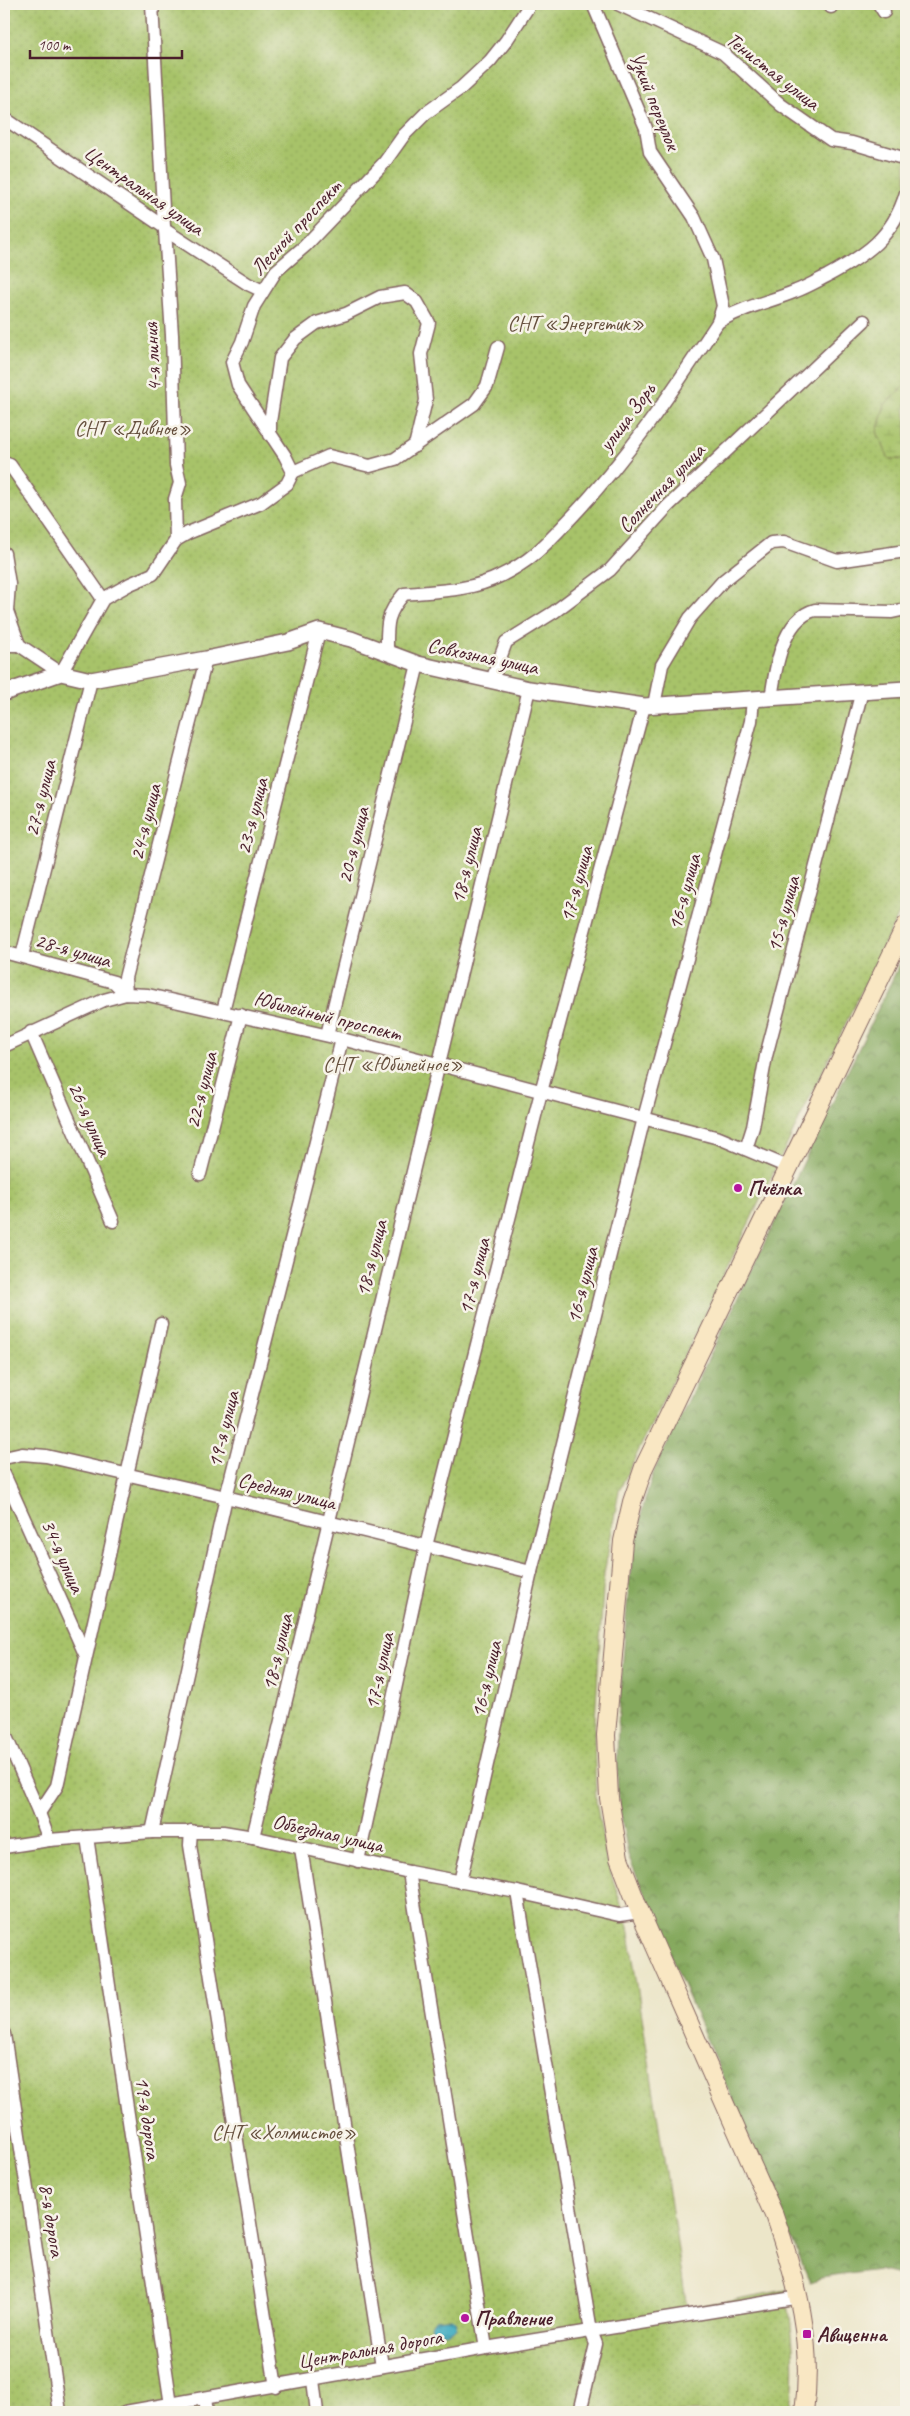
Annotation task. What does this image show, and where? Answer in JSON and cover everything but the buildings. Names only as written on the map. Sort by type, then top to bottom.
[{"type":"main road","points":[[804,2412],[808,2379],[807,2341],[800,2297],[774,2215],[640,1912],[619,1858],[609,1798],[606,1735],[623,1541],[632,1502],[644,1467],[906,925]]},
{"type":"street","name":"Лесной проспект","points":[[293,472],[238,385],[232,362],[242,342],[254,306],[276,271],[304,246],[384,164],[404,135],[426,113],[461,88],[490,61],[506,41],[530,4]]},
{"type":"street","name":"Узкий переулок","points":[[592,4],[646,128],[650,152],[694,217],[712,259],[723,306],[718,322]]},
{"type":"street","name":"Тенистая улица","points":[[618,4],[723,53],[781,105],[831,140],[852,143],[906,159]]},
{"type":"street","name":"4-я линия","points":[[152,6],[172,336],[176,464],[180,483],[175,499],[176,540]]},
{"type":"street","name":"Центральная улица","points":[[4,118],[165,229],[248,284],[263,291]]},
{"type":"street","name":"улица Зорь","points":[[387,652],[387,625],[392,607],[404,594],[472,587],[499,577],[529,561],[585,503],[651,422],[718,322],[730,314],[798,291],[857,260],[884,237],[900,212],[906,193]]},
{"type":"street","points":[[270,435],[270,422],[280,358],[295,338],[317,323],[346,314],[380,297],[404,293],[417,302],[429,323],[421,354],[426,400],[415,446]]},
{"type":"street","name":"Солнечная улица","points":[[492,680],[506,642],[554,612],[610,570],[668,506],[864,321]]},
{"type":"street","points":[[4,693],[61,673],[103,599],[153,574],[176,540],[188,533],[261,503],[287,484],[293,472],[329,456],[370,466],[395,459],[415,446],[474,404],[487,386],[498,347]]},
{"type":"street","points":[[4,462],[10,465],[103,599]]},
{"type":"street","name":"17-я улица","points":[[358,1861],[426,1546],[541,1092],[649,705],[662,665],[690,618],[723,582],[771,543],[784,542],[837,561],[906,551]]},
{"type":"street","points":[[4,553],[7,611],[19,646]]},
{"type":"street","points":[[771,699],[775,666],[782,647],[804,613],[815,610],[892,612],[906,609]]},
{"type":"street","points":[[4,645],[19,646],[61,673],[91,680],[206,660],[288,642],[319,631]]},
{"type":"street","name":"Совхозная улица","points":[[319,631],[387,652],[418,664],[529,689],[649,705],[771,699],[906,689]]},
{"type":"street","name":"23-я улица","points":[[223,1012],[319,631]]},
{"type":"street","name":"24-я улица","points":[[126,994],[125,978],[206,660]]},
{"type":"street","name":"20-я улица","points":[[327,1035],[418,664]]},
{"type":"street","name":"27-я улица","points":[[22,956],[91,680]]},
{"type":"street","name":"18-я улица","points":[[253,1837],[529,689]]},
{"type":"street","name":"15-я улица","points":[[746,1149],[753,1127],[766,1056],[862,691]]},
{"type":"street","name":"16-я улица","points":[[460,1882],[531,1572],[644,1118],[751,721],[753,700]]},
{"type":"street","name":"28-я улица","points":[[4,952],[114,982],[126,994]]},
{"type":"street","name":"Юбилейный проспект","points":[[4,1046],[30,1032],[104,1000],[126,994],[148,995],[327,1035],[719,1138],[788,1167]]},
{"type":"street","name":"22-я улица","points":[[200,1174],[241,1015]]},
{"type":"street","name":"26-я улица","points":[[30,1032],[113,1221]]},
{"type":"street","name":"19-я улица","points":[[152,1832],[226,1497],[342,1039]]},
{"type":"street","points":[[39,1813],[57,1786],[85,1654],[161,1324]]},
{"type":"street","name":"Средняя улица","points":[[4,1458],[22,1454],[46,1456],[226,1497],[531,1572]]},
{"type":"street","name":"34-я улица","points":[[4,1474],[85,1654]]},
{"type":"street","points":[[4,1732],[49,1840]]},
{"type":"street","points":[[190,1831],[191,1855],[276,2387]]},
{"type":"street","name":"Объездная улица","points":[[4,1847],[49,1840],[152,1832],[190,1831],[253,1837],[409,1872],[517,1892],[619,1915],[640,1912]]},
{"type":"street","name":"19-я дорога","points":[[87,1837],[171,2405]]},
{"type":"street","points":[[301,1848],[382,2366]]},
{"type":"street","points":[[409,1872],[486,2348]]},
{"type":"street","points":[[517,1892],[591,2330],[596,2344],[580,2412]]},
{"type":"street","name":"8-я дорога","points":[[4,2034],[60,2412]]},
{"type":"street","name":"Центральная дорога","points":[[125,2412],[276,2387],[382,2366],[591,2330],[800,2297]]},
{"type":"street","points":[[313,2380],[316,2412]]},
{"type":"street","points":[[205,2398],[207,2412]]},
{"type":"green space","points":[[4,4],[906,4],[906,384],[885,404],[877,432],[889,459],[906,460],[906,899],[619,1491],[604,1574],[594,1736],[596,1801],[606,1858],[628,1926],[687,2308],[786,2290],[791,2321],[794,2366],[790,2412],[4,2412]]},
{"type":"green space","points":[[906,384],[906,459],[889,459],[877,432],[885,404]]},
{"type":"green space","points":[[906,951],[906,2277],[878,2270],[821,2278],[810,2282],[628,1855],[618,1795],[617,1758],[627,1601],[636,1537],[654,1471]]},
{"type":"water","points":[[453,2318],[457,2322],[456,2328],[446,2333],[433,2331],[431,2325],[435,2319]]},
{"type":"place","name":"Пчёлка","points":[[738,1188]]},
{"type":"place","name":"Правление","points":[[465,2318]]},
{"type":"place","name":"Авиценна","points":[[807,2334]]},
{"type":"park label","name":"СНТ «Энергетик»","points":[[576,323]]},
{"type":"park label","name":"СНТ «Дивное»","points":[[133,428]]},
{"type":"park label","name":"СНТ «Юбилейное»","points":[[393,1064]]},
{"type":"park label","name":"СНТ «Холмистое»","points":[[284,2132]]}]
